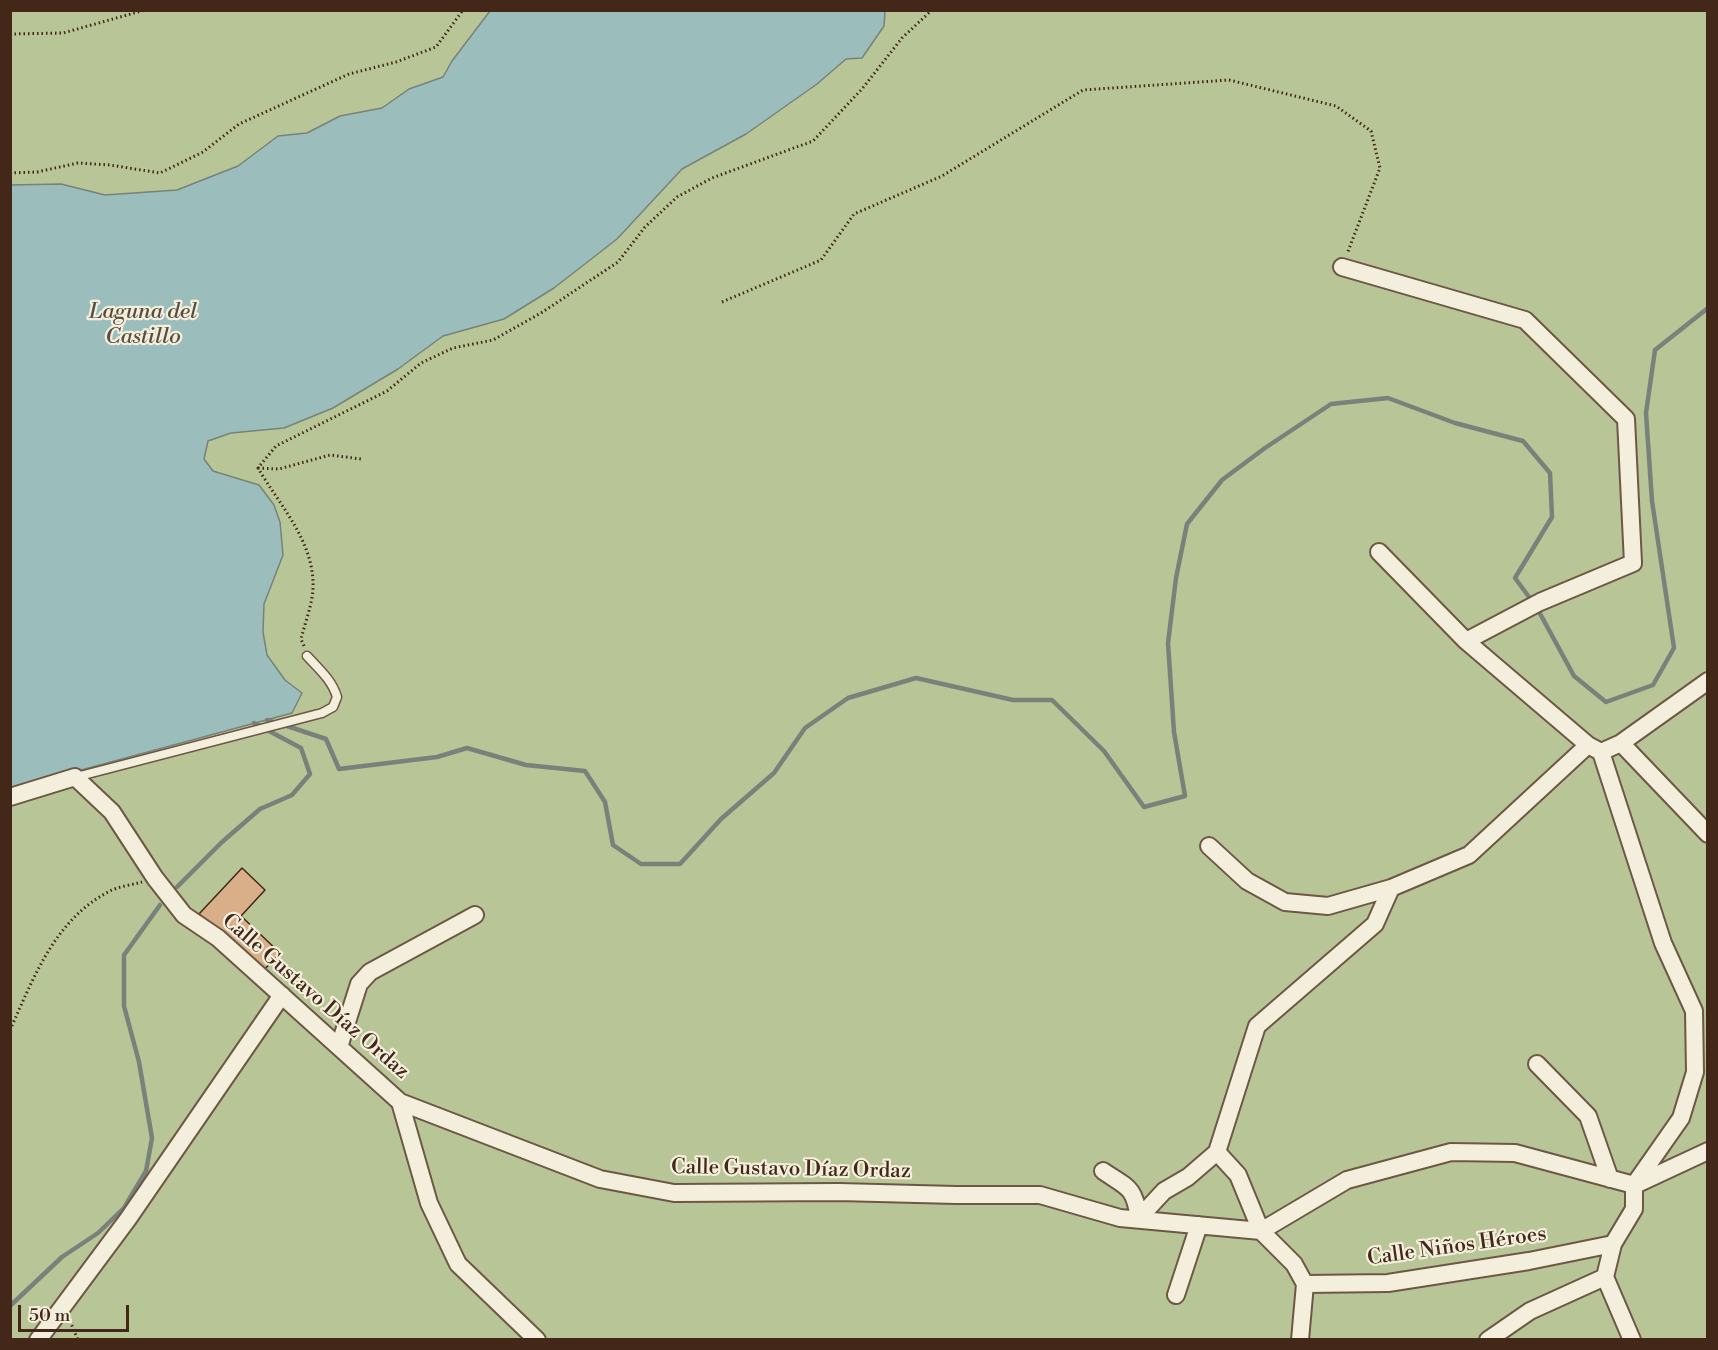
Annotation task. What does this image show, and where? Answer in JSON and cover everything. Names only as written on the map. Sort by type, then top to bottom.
[{"type":"street","points":[[1342,267],[1525,320],[1626,419],[1633,563],[1540,602],[1466,641]]},
{"type":"street","points":[[1379,552],[1466,641],[1594,749],[1663,943],[1694,1011],[1701,1062],[1695,1072],[1681,1118],[1634,1185],[1634,1209],[1613,1244],[1605,1277],[1632,1340]]},
{"type":"street","points":[[1209,846],[1247,881],[1285,902],[1328,906],[1392,888],[1469,855],[1594,749],[1620,743],[1707,681]]},
{"type":"street","points":[[1620,743],[1707,834]]},
{"type":"street","points":[[10,797],[75,777]]},
{"type":"street","name":"Calle Gustavo Díaz Ordaz","points":[[75,777],[111,812],[155,878],[184,915],[218,938],[400,1102],[600,1179],[674,1193],[839,1192],[1040,1195],[1119,1218],[1139,1218],[1261,1231]]},
{"type":"street","points":[[1139,1218],[1164,1191],[1188,1177],[1217,1152],[1257,1026],[1375,924],[1392,888]]},
{"type":"street","points":[[339,1047],[359,984],[370,972],[475,915]]},
{"type":"street","points":[[38,1340],[128,1220],[282,995]]},
{"type":"street","points":[[1537,1064],[1588,1116],[1610,1179]]},
{"type":"street","points":[[400,1102],[429,1203],[458,1264],[537,1340]]},
{"type":"street","points":[[1261,1231],[1347,1180],[1451,1152],[1515,1153],[1634,1185],[1707,1151]]},
{"type":"street","points":[[1217,1152],[1238,1175],[1261,1231],[1294,1263],[1305,1284],[1300,1340]]},
{"type":"street","points":[[1103,1171],[1128,1188],[1135,1197],[1139,1218]]},
{"type":"street","points":[[1176,1295],[1199,1225]]},
{"type":"street","name":"Calle Niños Héroes","points":[[1305,1284],[1388,1283],[1529,1261],[1613,1244]]},
{"type":"street","points":[[1488,1340],[1530,1311],[1605,1277]]},
{"type":"lane","points":[[75,777],[322,713],[333,707],[337,697],[330,682],[307,656]]},
{"type":"path","points":[[10,34],[63,33],[145,10]]},
{"type":"path","points":[[10,173],[37,172],[78,163],[111,165],[160,173],[203,152],[239,124],[349,74],[396,62],[436,46],[463,10]]},
{"type":"path","points":[[258,468],[276,446],[387,391],[421,363],[453,348],[493,340],[541,314],[618,262],[645,227],[677,197],[712,178],[813,141],[862,89],[902,38],[932,10]]},
{"type":"path","points":[[722,302],[821,260],[854,214],[942,176],[1083,90],[1228,80],[1336,106],[1371,131],[1380,168],[1342,267]]},
{"type":"path","points":[[258,468],[279,469],[330,455],[361,459]]},
{"type":"path","points":[[258,468],[287,511],[302,540],[311,567],[313,591],[301,639],[307,656]]},
{"type":"path","points":[[10,1030],[44,956],[75,916],[111,890],[155,878]]},
{"type":"green space","points":[[10,11],[1707,11],[1707,1339],[11,1339]]},
{"type":"water","name":"Laguna del Castillo","points":[[490,11],[885,11],[884,26],[862,58],[846,59],[817,84],[746,134],[682,169],[617,239],[554,288],[504,319],[443,336],[398,369],[333,408],[284,428],[231,433],[208,441],[204,459],[213,471],[259,485],[274,505],[280,522],[283,555],[264,604],[263,632],[267,655],[285,680],[302,693],[292,713],[11,789],[10,185],[61,184],[105,195],[177,190],[238,166],[278,136],[307,133],[340,116],[382,108],[409,89],[443,77],[452,61]]},
{"type":"building","points":[[242,868],[265,890],[241,916],[280,953],[262,972],[199,914]]},
{"type":"waterway","points":[[1537,608],[1574,676],[1606,702],[1653,685],[1674,648],[1652,501],[1646,413],[1655,350],[1708,308]]},
{"type":"waterway","points":[[284,725],[326,739],[339,769],[437,757],[467,748],[526,765],[585,771],[605,802],[613,845],[641,864],[680,864],[721,819],[774,773],[805,728],[848,698],[916,678],[1013,700],[1052,700],[1104,751],[1144,807],[1185,796],[1174,732],[1168,643],[1176,578],[1187,524],[1222,480],[1331,404],[1388,398],[1455,423],[1523,441],[1550,473],[1552,517],[1515,578],[1532,601]]},
{"type":"waterway","points":[[267,720],[276,723]]},
{"type":"waterway","points":[[177,887],[222,842],[260,809],[292,795],[310,774],[301,748],[254,723]]},
{"type":"waterway","points":[[10,1306],[62,1257],[98,1233],[124,1208],[146,1171],[152,1138],[139,1062],[124,1006],[124,955],[160,905]]}]
